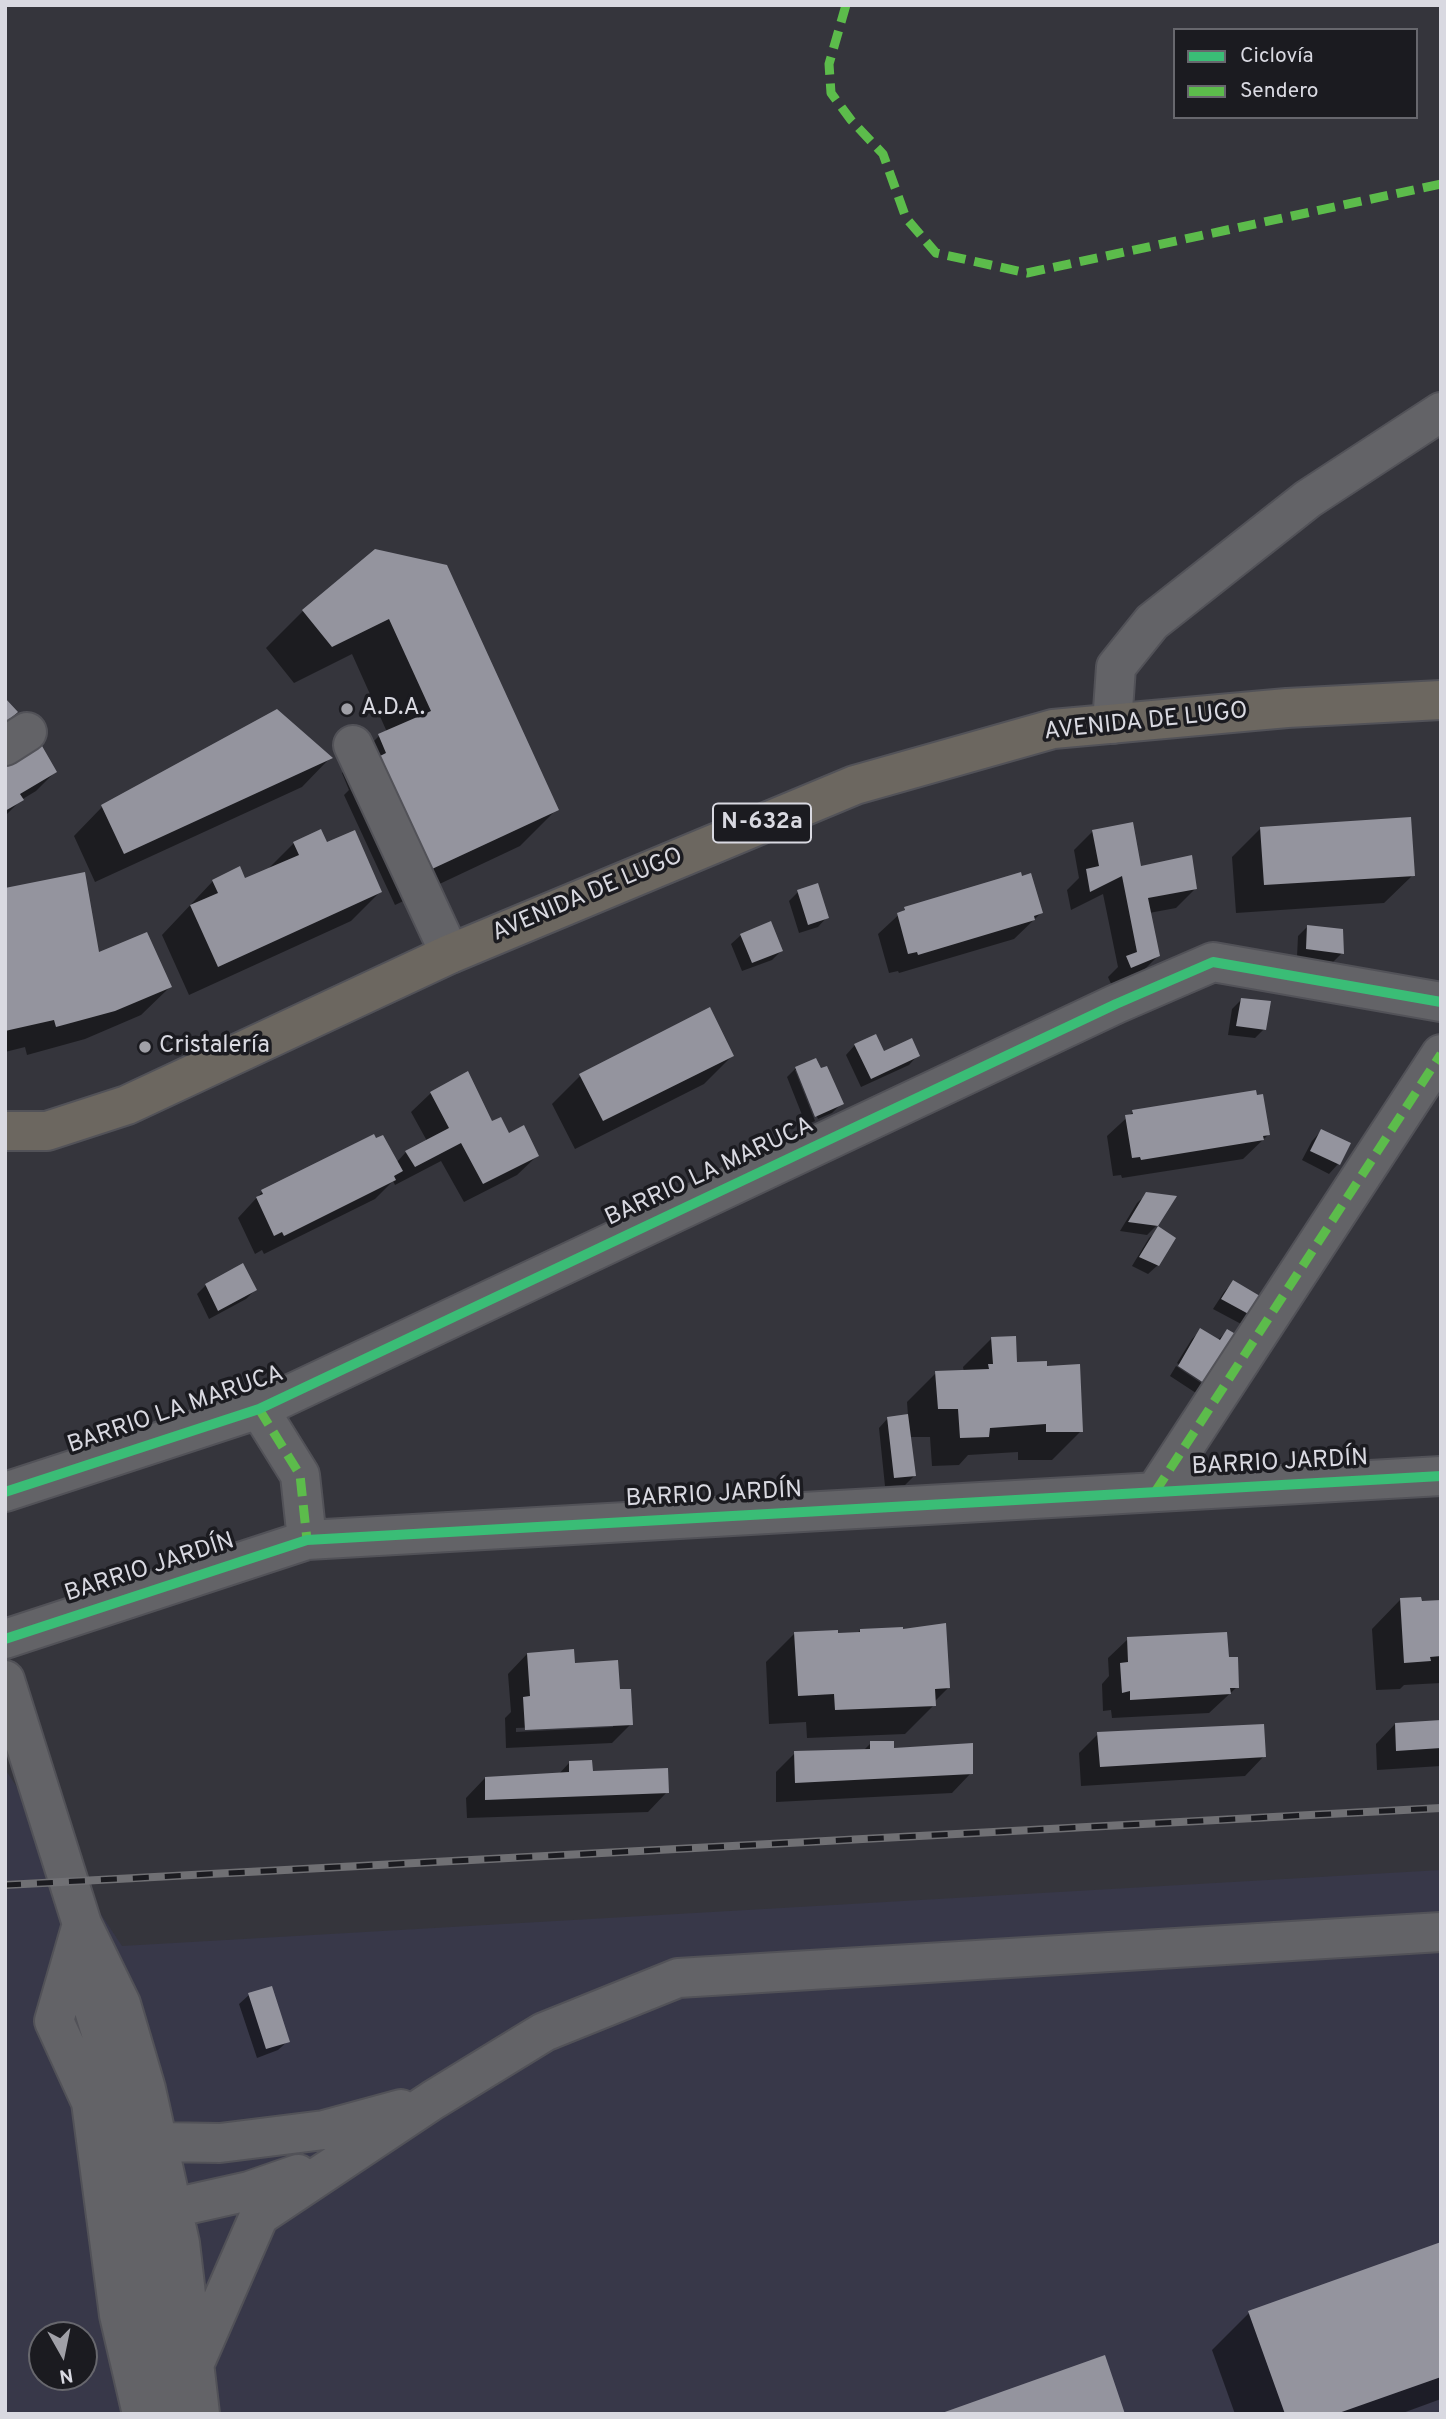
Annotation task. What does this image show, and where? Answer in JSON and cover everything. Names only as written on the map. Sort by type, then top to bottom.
[{"type":"main road","name":"AVENIDA DE LUGO","points":[[5,1131],[47,1131],[127,1105],[450,954],[855,785],[1053,729],[1287,708],[1441,700]]},
{"type":"street","points":[[1112,724],[1115,667],[1152,622],[1308,499],[1441,412]]},
{"type":"street","points":[[353,745],[450,954]]},
{"type":"street","name":"BARRIO LA MARUCA","points":[[5,1492],[259,1409],[1116,1004],[1213,962],[1441,1002]]},
{"type":"street","points":[[1155,1492],[1441,1054]]},
{"type":"street","points":[[5,1152],[47,1131]]},
{"type":"street","points":[[259,1409],[300,1475],[307,1540]]},
{"type":"street","name":"BARRIO JARDÍN","points":[[5,1639],[307,1540],[1441,1476]]},
{"type":"street","points":[[5,1680],[82,1924],[121,2004],[146,2089],[145,2256],[173,2414]]},
{"type":"street","points":[[82,1924],[54,2021],[91,2102],[180,2244],[200,2414]]},
{"type":"street","points":[[194,2365],[259,2216],[433,2100],[544,2032],[678,1978],[1441,1932]]},
{"type":"street","points":[[144,2184],[220,2143],[324,2130],[433,2100]]},
{"type":"street","points":[[144,2184],[249,2190],[347,2158]]},
{"type":"street","points":[[142,2414],[119,2315],[144,2184]]},
{"type":"shaded area","points":[[5,1769],[122,1946],[1441,1870],[1441,2414],[5,2414]]},
{"type":"building","points":[[375,549],[447,565],[559,810],[432,869],[380,756],[386,753],[378,734],[431,711],[389,619],[332,647],[302,610]]},
{"type":"building","points":[[5,698],[18,712],[5,723]]},
{"type":"building","points":[[277,709],[333,758],[124,854],[101,805]]},
{"type":"building","points":[[38,739],[57,772],[20,794],[24,800],[5,811],[5,758]]},
{"type":"building","points":[[1411,817],[1415,876],[1264,885],[1260,827]]},
{"type":"building","points":[[1133,822],[1141,866],[1192,855],[1197,889],[1148,898],[1160,956],[1131,968],[1126,956],[1137,952],[1122,876],[1090,892],[1086,869],[1099,866],[1092,830]]},
{"type":"building","points":[[321,829],[327,842],[355,830],[382,892],[218,967],[190,905],[218,893],[212,880],[240,866],[245,878],[299,855],[293,842]]},
{"type":"building","points":[[85,872],[99,952],[147,932],[172,987],[115,1011],[56,1027],[54,1020],[5,1031],[5,888]]},
{"type":"building","points":[[1021,872],[1022,876],[1031,873],[1043,913],[1034,916],[1035,920],[918,955],[917,952],[908,954],[897,913],[905,910],[904,907]]},
{"type":"building","points":[[818,883],[829,918],[808,925],[797,890]]},
{"type":"building","points":[[771,921],[783,951],[752,963],[740,934]]},
{"type":"building","points":[[1307,925],[1343,929],[1344,954],[1306,949]]},
{"type":"building","points":[[1241,998],[1271,1001],[1266,1030],[1236,1026]]},
{"type":"building","points":[[710,1007],[734,1056],[603,1121],[579,1074]]},
{"type":"building","points":[[876,1034],[884,1051],[912,1038],[920,1056],[871,1079],[854,1044]]},
{"type":"building","points":[[816,1058],[821,1068],[827,1066],[844,1104],[815,1117],[795,1067]]},
{"type":"building","points":[[468,1071],[492,1121],[501,1117],[509,1133],[524,1125],[539,1156],[483,1184],[461,1143],[415,1167],[405,1151],[449,1128],[430,1092]]},
{"type":"building","points":[[1256,1090],[1257,1095],[1263,1094],[1270,1135],[1263,1136],[1264,1140],[1141,1160],[1140,1157],[1132,1158],[1125,1115],[1133,1114],[1132,1110]]},
{"type":"building","points":[[1321,1129],[1351,1143],[1340,1165],[1310,1151]]},
{"type":"building","points":[[374,1134],[376,1138],[383,1135],[403,1171],[394,1176],[396,1180],[284,1236],[282,1232],[274,1236],[256,1197],[263,1194],[261,1190]]},
{"type":"building","points":[[1146,1192],[1177,1196],[1158,1226],[1128,1222]]},
{"type":"building","points":[[1158,1226],[1176,1238],[1159,1266],[1139,1257]]},
{"type":"building","points":[[243,1263],[257,1290],[218,1311],[205,1284]]},
{"type":"building","points":[[1233,1280],[1265,1299],[1254,1317],[1221,1299]]},
{"type":"building","points":[[1200,1328],[1220,1340],[1227,1329],[1239,1336],[1210,1387],[1178,1366]]},
{"type":"building","points":[[1016,1336],[1017,1362],[1047,1361],[1047,1366],[1080,1364],[1083,1432],[1046,1432],[1046,1424],[990,1428],[989,1437],[960,1438],[958,1409],[938,1409],[935,1371],[989,1369],[988,1364],[993,1364],[991,1337]]},
{"type":"building","points":[[908,1414],[916,1476],[894,1478],[887,1417]]},
{"type":"building","points":[[1421,1597],[1422,1601],[1441,1600],[1441,1656],[1430,1657],[1431,1661],[1404,1663],[1400,1598]]},
{"type":"building","points":[[946,1623],[950,1688],[935,1689],[936,1706],[835,1710],[834,1694],[798,1696],[794,1632],[860,1632],[860,1629],[903,1629]]},
{"type":"building","points":[[1227,1632],[1229,1657],[1238,1657],[1239,1688],[1230,1688],[1231,1694],[1130,1700],[1130,1691],[1122,1693],[1120,1663],[1128,1662],[1127,1637]]},
{"type":"building","points":[[574,1649],[575,1663],[618,1660],[620,1689],[631,1689],[633,1725],[525,1730],[523,1697],[530,1696],[527,1653]]},
{"type":"building","points":[[1441,1720],[1441,1748],[1396,1751],[1395,1723]]},
{"type":"building","points":[[1264,1724],[1266,1757],[1100,1767],[1097,1732]]},
{"type":"building","points":[[870,1741],[894,1741],[894,1748],[973,1743],[973,1774],[795,1783],[794,1751],[870,1749]]},
{"type":"building","points":[[592,1760],[593,1771],[668,1768],[669,1793],[485,1800],[485,1777],[569,1772],[569,1761]]},
{"type":"building","points":[[272,1986],[290,2042],[266,2049],[248,1993]]},
{"type":"building","points":[[1441,2242],[1441,2377],[1336,2414],[1285,2414],[1248,2311]]},
{"type":"building","points":[[1105,2355],[1125,2414],[942,2414],[942,2413]]},
{"type":"railway","points":[[5,1885],[1441,1808]]},
{"type":"marked path","points":[[846,5],[829,64],[831,93],[851,120],[883,154],[906,218],[936,253],[1027,273],[1441,184]]},
{"type":"marked path","points":[[1155,1492],[1441,1054]]},
{"type":"marked path","points":[[259,1409],[300,1475],[307,1540]]},
{"type":"cycle path","points":[[5,1492],[259,1409],[1116,1004],[1213,962],[1441,1002]]},
{"type":"cycle path","points":[[5,1639],[307,1540],[1441,1476]]},
{"type":"place","name":"A.D.A.","points":[[347,709]]},
{"type":"place","name":"Cristalería","points":[[145,1047]]}]
